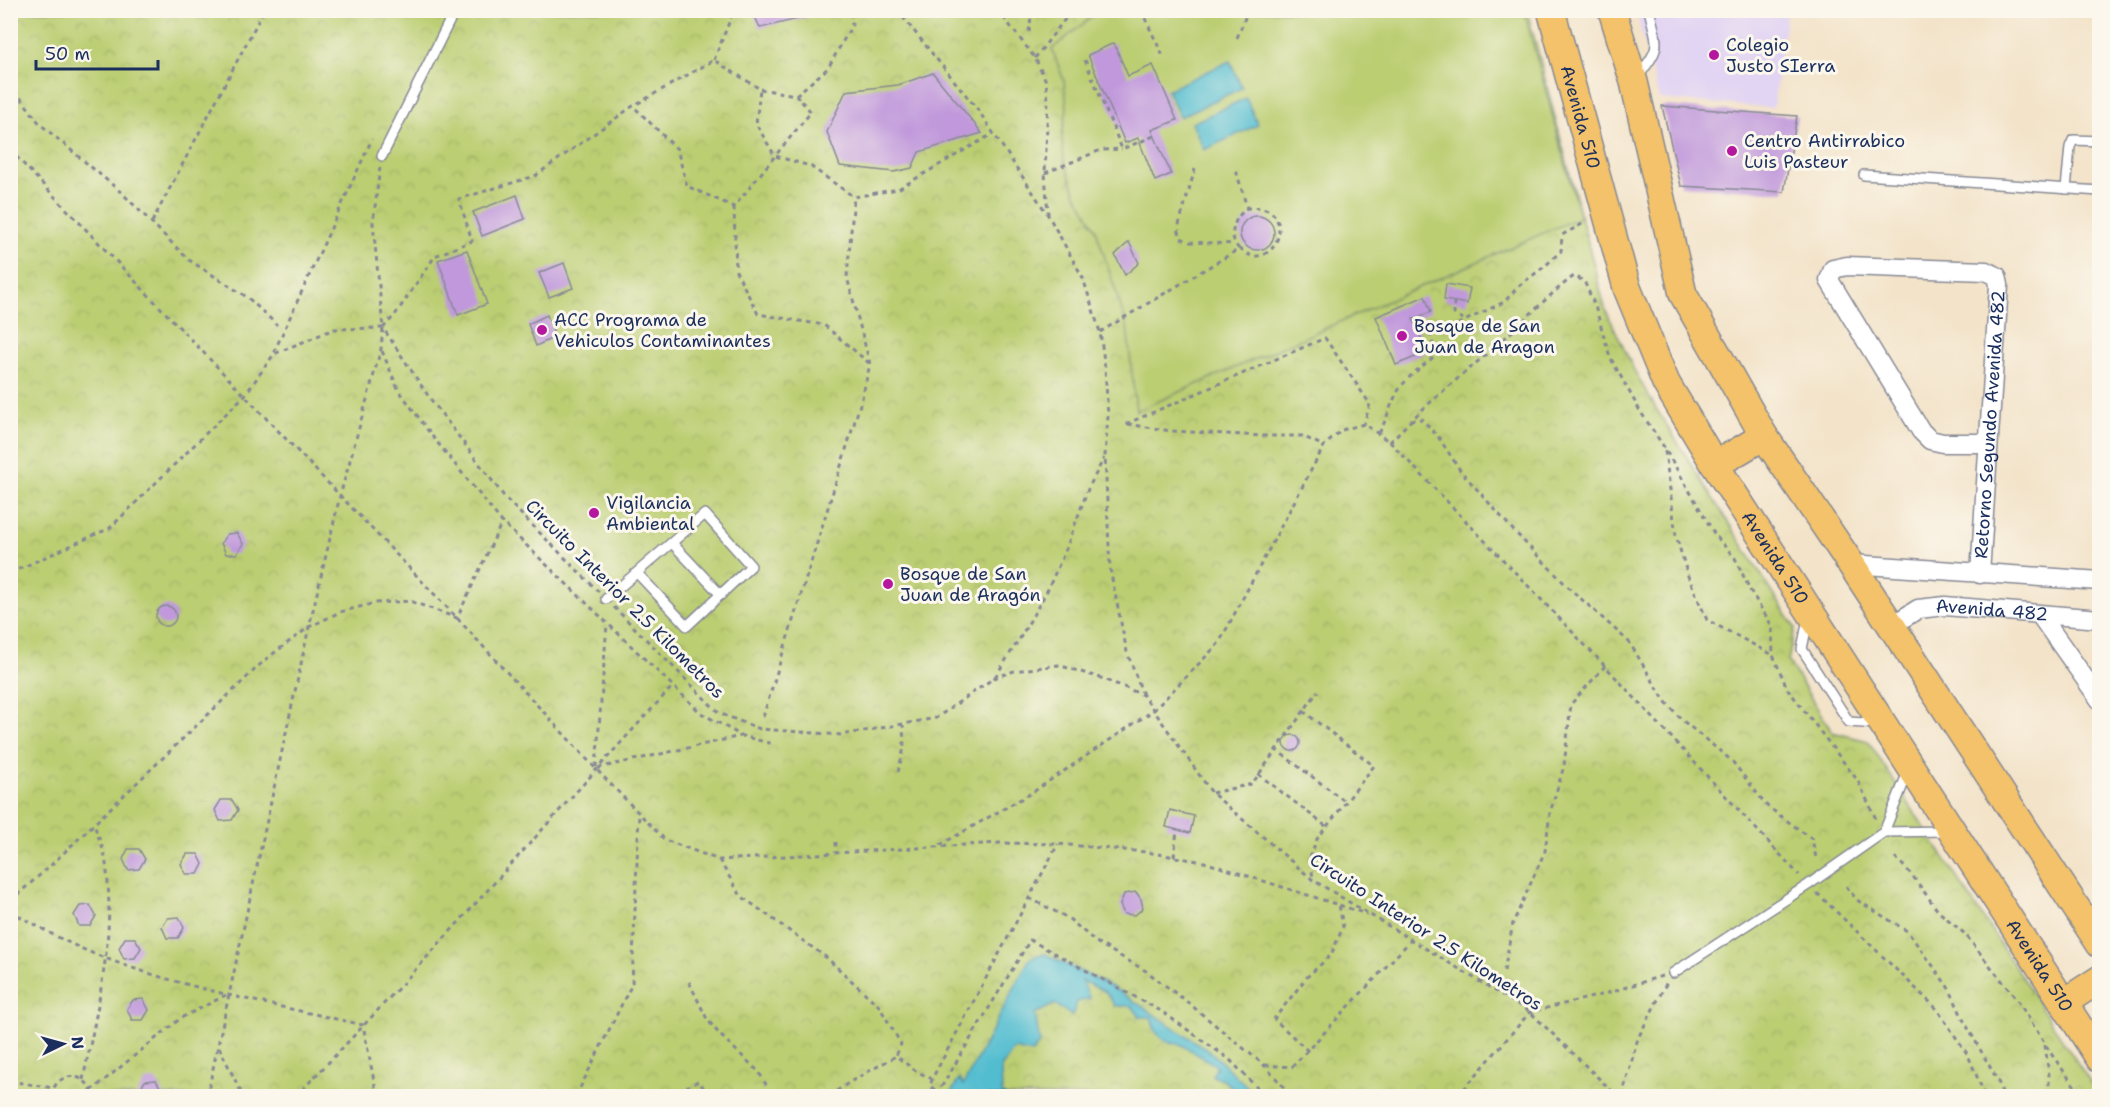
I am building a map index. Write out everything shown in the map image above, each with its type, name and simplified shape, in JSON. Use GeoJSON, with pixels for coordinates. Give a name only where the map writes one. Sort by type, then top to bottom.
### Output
{"type":"FeatureCollection","features":[{"type":"Feature","properties":{"kind":"main road","name":"Avenida 510"},"geometry":{"type":"LineString","coordinates":[[1551,10],[1627,288],[1666,383],[1715,465],[2100,1059]]}},
{"type":"Feature","properties":{"kind":"main road"},"geometry":{"type":"LineString","coordinates":[[1612,10],[1634,82],[1683,294],[1764,436],[1851,564],[2100,944]]}},
{"type":"Feature","properties":{"kind":"main road"},"geometry":{"type":"LineString","coordinates":[[1715,465],[1764,436]]}},
{"type":"Feature","properties":{"kind":"main road"},"geometry":{"type":"LineString","coordinates":[[2063,1003],[2100,979]]}},
{"type":"Feature","properties":{"kind":"street","name":"Retorno Segundo Avenida 482"},"geometry":{"type":"LineString","coordinates":[[1980,574],[1999,285],[1997,276],[1986,271],[1847,266],[1833,269],[1829,280],[1921,431],[1930,440],[1943,443],[1988,443]]}},
{"type":"Feature","properties":{"kind":"street","name":"Avenida 482"},"geometry":{"type":"LineString","coordinates":[[1851,564],[2100,581]]}},
{"type":"Feature","properties":{"kind":"street","name":"Avenida 482"},"geometry":{"type":"LineString","coordinates":[[1891,626],[1918,609],[1945,606],[2100,619]]}},
{"type":"Feature","properties":{"kind":"street"},"geometry":{"type":"LineString","coordinates":[[2040,615],[2100,700]]}},
{"type":"Feature","properties":{"kind":"lane"},"geometry":{"type":"LineString","coordinates":[[382,156],[454,10]]}},
{"type":"Feature","properties":{"kind":"lane"},"geometry":{"type":"LineString","coordinates":[[1634,82],[1655,53],[1657,46],[1649,10]]}},
{"type":"Feature","properties":{"kind":"lane"},"geometry":{"type":"LineString","coordinates":[[2066,189],[2070,147],[2073,140],[2100,141]]}},
{"type":"Feature","properties":{"kind":"lane"},"geometry":{"type":"LineString","coordinates":[[1864,175],[2100,191]]}},
{"type":"Feature","properties":{"kind":"lane"},"geometry":{"type":"LineString","coordinates":[[606,599],[705,514],[752,566],[687,626],[637,573]]}},
{"type":"Feature","properties":{"kind":"lane"},"geometry":{"type":"LineString","coordinates":[[672,543],[721,595]]}},
{"type":"Feature","properties":{"kind":"lane"},"geometry":{"type":"LineString","coordinates":[[1673,973],[1808,885],[1884,832],[1910,767]]}},
{"type":"Feature","properties":{"kind":"lane"},"geometry":{"type":"LineString","coordinates":[[1884,832],[1951,831]]}},
{"type":"Feature","properties":{"kind":"path"},"geometry":{"type":"LineString","coordinates":[[152,222],[264,10]]}},
{"type":"Feature","properties":{"kind":"path"},"geometry":{"type":"LineString","coordinates":[[274,354],[334,329],[383,328],[395,315],[435,256],[472,241],[459,199],[535,176],[633,106],[714,60],[734,10]]}},
{"type":"Feature","properties":{"kind":"path"},"geometry":{"type":"LineString","coordinates":[[796,95],[828,69],[852,25],[851,10]]}},
{"type":"Feature","properties":{"kind":"path"},"geometry":{"type":"LineString","coordinates":[[897,10],[994,133],[1048,215],[1083,278],[1100,332],[1105,368],[1108,416],[1105,456],[1110,569],[1127,652],[1143,695]]}},
{"type":"Feature","properties":{"kind":"path"},"geometry":{"type":"LineString","coordinates":[[998,10],[1035,58],[1046,81],[1048,100],[1045,172],[1048,215]]}},
{"type":"Feature","properties":{"kind":"path"},"geometry":{"type":"LineString","coordinates":[[1029,32],[1032,10]]}},
{"type":"Feature","properties":{"kind":"path"},"geometry":{"type":"LineString","coordinates":[[1035,58],[1072,10]]}},
{"type":"Feature","properties":{"kind":"path"},"geometry":{"type":"LineString","coordinates":[[1141,10],[1163,56]]}},
{"type":"Feature","properties":{"kind":"path"},"geometry":{"type":"LineString","coordinates":[[1237,38],[1248,10]]}},
{"type":"Feature","properties":{"kind":"path"},"geometry":{"type":"LineString","coordinates":[[714,60],[760,89],[796,95],[811,112],[734,207],[736,271],[758,314],[824,325],[870,364]]}},
{"type":"Feature","properties":{"kind":"path"},"geometry":{"type":"LineString","coordinates":[[1085,60],[1122,149]]}},
{"type":"Feature","properties":{"kind":"path"},"geometry":{"type":"LineString","coordinates":[[10,83],[40,124],[122,193],[189,260],[247,297],[277,325]]}},
{"type":"Feature","properties":{"kind":"path"},"geometry":{"type":"LineString","coordinates":[[760,89],[756,124],[775,156],[810,166],[854,197],[898,189],[994,133]]}},
{"type":"Feature","properties":{"kind":"path"},"geometry":{"type":"LineString","coordinates":[[633,106],[677,149],[687,186],[734,207]]}},
{"type":"Feature","properties":{"kind":"path"},"geometry":{"type":"LineString","coordinates":[[1045,172],[1101,150],[1122,149],[1155,136]]}},
{"type":"Feature","properties":{"kind":"path"},"geometry":{"type":"LineString","coordinates":[[10,573],[110,528],[245,395],[274,354],[372,139]]}},
{"type":"Feature","properties":{"kind":"path"},"geometry":{"type":"LineString","coordinates":[[10,150],[458,618],[596,769],[665,840],[719,860],[999,843],[1058,844],[1146,852],[1204,862],[1374,916]]}},
{"type":"Feature","properties":{"kind":"path"},"geometry":{"type":"LineString","coordinates":[[207,1096],[309,627],[340,496],[381,349],[383,328],[373,223],[382,156]]}},
{"type":"Feature","properties":{"kind":"path"},"geometry":{"type":"LineString","coordinates":[[1195,169],[1178,228],[1181,238],[1190,242],[1234,244]]}},
{"type":"Feature","properties":{"kind":"path"},"geometry":{"type":"LineString","coordinates":[[1236,170],[1247,208]]}},
{"type":"Feature","properties":{"kind":"path"},"geometry":{"type":"LineString","coordinates":[[763,717],[859,410],[870,364],[847,277],[854,197]]}},
{"type":"Feature","properties":{"kind":"path"},"geometry":{"type":"LineString","coordinates":[[1247,208],[1263,208],[1275,216],[1280,229],[1277,244],[1266,254],[1252,256],[1234,244],[1233,229],[1238,215],[1247,208]]}},
{"type":"Feature","properties":{"kind":"path"},"geometry":{"type":"LineString","coordinates":[[1428,328],[1450,328],[1503,302],[1561,251],[1562,235],[1584,224]]}},
{"type":"Feature","properties":{"kind":"path"},"geometry":{"type":"LineString","coordinates":[[1100,332],[1239,249]]}},
{"type":"Feature","properties":{"kind":"path"},"geometry":{"type":"LineString","coordinates":[[1390,442],[1410,420],[1497,345],[1553,292],[1574,276],[1584,281],[1595,306],[1610,357],[1715,535],[1735,558],[1750,590],[1772,626],[1773,655],[1787,688],[1858,781],[1876,819]]}},
{"type":"Feature","properties":{"kind":"path"},"geometry":{"type":"LineString","coordinates":[[1454,302],[1454,314],[1465,320]]}},
{"type":"Feature","properties":{"kind":"path"},"geometry":{"type":"LineString","coordinates":[[1379,433],[1388,417],[1395,395],[1436,355],[1428,328],[1421,316]]}},
{"type":"Feature","properties":{"kind":"path","name":"Circuito Interior 2.5 Kilometros"},"geometry":{"type":"LineString","coordinates":[[383,328],[429,397],[506,499],[719,713],[760,729],[842,735],[936,718],[994,678],[1014,671],[1058,665],[1104,679],[1143,695],[1212,793],[1313,880],[1530,1012],[1617,1096]]}},
{"type":"Feature","properties":{"kind":"path"},"geometry":{"type":"LineString","coordinates":[[1324,446],[1302,436],[1171,431],[1126,424],[1325,338],[1370,404],[1364,424]]}},
{"type":"Feature","properties":{"kind":"path"},"geometry":{"type":"LineString","coordinates":[[381,349],[399,389],[432,436],[502,522],[700,713],[742,736],[774,744]]}},
{"type":"Feature","properties":{"kind":"path"},"geometry":{"type":"LineString","coordinates":[[1410,420],[1422,419],[1439,438],[1460,470],[1513,530],[1568,586],[1629,642],[1665,701],[1682,720],[1732,761],[1767,806],[1812,839],[1816,858]]}},
{"type":"Feature","properties":{"kind":"path"},"geometry":{"type":"LineString","coordinates":[[939,846],[1033,792],[1154,710],[1219,643],[1324,446],[1342,430],[1364,424],[1390,442],[1605,666],[1808,885],[1936,1008],[1968,1055],[1985,1096]]}},
{"type":"Feature","properties":{"kind":"path"},"geometry":{"type":"LineString","coordinates":[[1664,447],[1676,536],[1707,620],[1773,655]]}},
{"type":"Feature","properties":{"kind":"path"},"geometry":{"type":"LineString","coordinates":[[994,678],[1047,591],[1066,549],[1088,489],[1105,456]]}},
{"type":"Feature","properties":{"kind":"path"},"geometry":{"type":"LineString","coordinates":[[458,618],[502,522]]}},
{"type":"Feature","properties":{"kind":"path"},"geometry":{"type":"LineString","coordinates":[[10,901],[266,659],[309,627],[340,612],[375,603],[410,601],[458,618]]}},
{"type":"Feature","properties":{"kind":"path"},"geometry":{"type":"LineString","coordinates":[[596,769],[607,624]]}},
{"type":"Feature","properties":{"kind":"path"},"geometry":{"type":"LineString","coordinates":[[1504,971],[1513,923],[1545,851],[1550,813],[1564,765],[1571,704],[1605,666]]}},
{"type":"Feature","properties":{"kind":"path"},"geometry":{"type":"LineString","coordinates":[[296,1096],[672,687]]}},
{"type":"Feature","properties":{"kind":"path"},"geometry":{"type":"LineString","coordinates":[[1212,793],[1252,784],[1318,691]]}},
{"type":"Feature","properties":{"kind":"path"},"geometry":{"type":"LineString","coordinates":[[1303,711],[1374,766],[1317,839],[1310,858],[1313,880]]}},
{"type":"Feature","properties":{"kind":"path"},"geometry":{"type":"LineString","coordinates":[[898,772],[904,748],[903,725]]}},
{"type":"Feature","properties":{"kind":"path"},"geometry":{"type":"LineString","coordinates":[[596,769],[742,736]]}},
{"type":"Feature","properties":{"kind":"path"},"geometry":{"type":"LineString","coordinates":[[1275,749],[1346,802]]}},
{"type":"Feature","properties":{"kind":"path"},"geometry":{"type":"LineString","coordinates":[[1258,774],[1326,827]]}},
{"type":"Feature","properties":{"kind":"path"},"geometry":{"type":"LineString","coordinates":[[576,1096],[632,984],[639,813]]}},
{"type":"Feature","properties":{"kind":"path"},"geometry":{"type":"LineString","coordinates":[[83,1080],[102,979],[109,912],[106,862],[94,824]]}},
{"type":"Feature","properties":{"kind":"path"},"geometry":{"type":"LineString","coordinates":[[1174,857],[1177,830]]}},
{"type":"Feature","properties":{"kind":"path"},"geometry":{"type":"LineString","coordinates":[[836,842],[836,853]]}},
{"type":"Feature","properties":{"kind":"path"},"geometry":{"type":"LineString","coordinates":[[943,1096],[930,1086],[932,1080],[1058,844]]}},
{"type":"Feature","properties":{"kind":"path"},"geometry":{"type":"LineString","coordinates":[[1895,857],[1912,875],[1938,911],[1965,934],[2018,1001],[2044,1043],[2082,1096]]}},
{"type":"Feature","properties":{"kind":"path"},"geometry":{"type":"LineString","coordinates":[[719,860],[741,896],[826,958],[879,1006],[901,1044],[896,1056],[829,1096]]}},
{"type":"Feature","properties":{"kind":"path"},"geometry":{"type":"LineString","coordinates":[[1846,886],[1857,900],[1907,931],[1931,963],[1950,990],[2003,1096]]}},
{"type":"Feature","properties":{"kind":"path"},"geometry":{"type":"LineString","coordinates":[[1029,898],[1068,918],[1096,942],[1146,971],[1264,1065],[1292,1096]]}},
{"type":"Feature","properties":{"kind":"path"},"geometry":{"type":"LineString","coordinates":[[1308,1051],[1274,1019],[1307,977],[1331,955],[1343,927],[1339,904]]}},
{"type":"Feature","properties":{"kind":"path"},"geometry":{"type":"LineString","coordinates":[[10,910],[63,940],[104,958],[186,985],[363,1025]]}},
{"type":"Feature","properties":{"kind":"path"},"geometry":{"type":"LineString","coordinates":[[1264,1065],[1292,1067],[1412,939]]}},
{"type":"Feature","properties":{"kind":"path"},"geometry":{"type":"LineString","coordinates":[[943,1096],[942,1086],[1030,940],[1161,1011],[1229,1059],[1265,1096]]}},
{"type":"Feature","properties":{"kind":"path"},"geometry":{"type":"LineString","coordinates":[[1458,1096],[1530,1012],[1601,995],[1673,973]]}},
{"type":"Feature","properties":{"kind":"path"},"geometry":{"type":"LineString","coordinates":[[1622,1096],[1638,1038],[1673,973]]}},
{"type":"Feature","properties":{"kind":"path"},"geometry":{"type":"LineString","coordinates":[[689,982],[707,1019],[720,1035],[758,1071],[773,1096]]}},
{"type":"Feature","properties":{"kind":"path"},"geometry":{"type":"LineString","coordinates":[[91,1091],[181,1018],[230,994]]}},
{"type":"Feature","properties":{"kind":"path"},"geometry":{"type":"LineString","coordinates":[[363,1025],[377,1096]]}},
{"type":"Feature","properties":{"kind":"path"},"geometry":{"type":"LineString","coordinates":[[2044,1043],[2049,1076],[2049,1096]]}},
{"type":"Feature","properties":{"kind":"path"},"geometry":{"type":"LineString","coordinates":[[218,1046],[243,1096]]}},
{"type":"Feature","properties":{"kind":"path"},"geometry":{"type":"LineString","coordinates":[[896,1056],[932,1080]]}},
{"type":"Feature","properties":{"kind":"path"},"geometry":{"type":"LineString","coordinates":[[51,1096],[53,1088],[63,1078],[70,1077],[83,1080],[93,1096]]}},
{"type":"Feature","properties":{"kind":"path"},"geometry":{"type":"LineString","coordinates":[[10,1081],[53,1088]]}},
{"type":"Feature","properties":{"kind":"path"},"geometry":{"type":"LineString","coordinates":[[670,1096],[698,1081],[711,1096]]}},
{"type":"Feature","properties":{"kind":"path"},"geometry":{"type":"LineString","coordinates":[[371,1096],[376,1090]]}},
{"type":"Feature","properties":{"kind":"shaded area","name":"Colegio Justo SIerra"},"geometry":{"type":"Polygon","coordinates":[[[1636,11],[1787,11],[1773,108],[1659,99],[1636,11]]]}},
{"type":"Feature","properties":{"kind":"green space","name":"Bosque de San Juan de Aragón"},"geometry":{"type":"Polygon","coordinates":[[[1527,10],[1605,308],[1634,370],[1795,628],[1788,661],[1832,732],[1868,741],[2099,1096],[11,1096],[11,11],[1527,10]]]}},
{"type":"Feature","properties":{"kind":"green space"},"geometry":{"type":"Polygon","coordinates":[[[1099,11],[1524,11],[1580,217],[1136,411],[1127,326],[1095,227],[1075,192],[1064,160],[1062,136],[1067,108],[1064,81],[1052,49],[1099,11]]]}},
{"type":"Feature","properties":{"kind":"water"},"geometry":{"type":"Polygon","coordinates":[[[1230,61],[1242,88],[1180,117],[1167,90],[1230,61]]]}},
{"type":"Feature","properties":{"kind":"water"},"geometry":{"type":"Polygon","coordinates":[[[1246,98],[1258,125],[1204,150],[1192,123],[1246,98]]]}},
{"type":"Feature","properties":{"kind":"water"},"geometry":{"type":"Polygon","coordinates":[[[1045,954],[1114,988],[1211,1052],[1257,1096],[1242,1096],[1222,1079],[1212,1076],[1217,1066],[1180,1044],[1170,1043],[1163,1039],[1155,1031],[1151,1017],[1140,1017],[1132,1006],[1115,1006],[1106,992],[1082,981],[1090,999],[1077,1002],[1072,1016],[1055,1004],[1035,1014],[1040,1042],[1032,1053],[1014,1049],[1001,1068],[1002,1093],[1006,1096],[949,1096],[959,1079],[963,1085],[1029,960],[1034,956],[1045,954]]]}},
{"type":"Feature","properties":{"kind":"building"},"geometry":{"type":"Polygon","coordinates":[[[752,10],[811,10],[811,16],[760,28],[752,10]]]}},
{"type":"Feature","properties":{"kind":"building"},"geometry":{"type":"Polygon","coordinates":[[[1114,43],[1128,76],[1153,65],[1177,120],[1152,130],[1171,174],[1155,181],[1138,138],[1125,143],[1088,55],[1114,43]]]}},
{"type":"Feature","properties":{"kind":"building"},"geometry":{"type":"Polygon","coordinates":[[[933,73],[982,133],[919,152],[912,168],[894,172],[840,166],[827,132],[846,91],[898,85],[933,73]]]}},
{"type":"Feature","properties":{"kind":"building","name":"Centro Antirrabico Luis Pasteur"},"geometry":{"type":"Polygon","coordinates":[[[1662,106],[1797,116],[1784,192],[1681,186],[1662,106]]]}},
{"type":"Feature","properties":{"kind":"building"},"geometry":{"type":"Polygon","coordinates":[[[517,195],[525,219],[482,236],[473,212],[517,195]]]}},
{"type":"Feature","properties":{"kind":"building"},"geometry":{"type":"Polygon","coordinates":[[[1257,216],[1269,221],[1274,233],[1269,245],[1257,250],[1245,245],[1240,233],[1245,221],[1257,216]]]}},
{"type":"Feature","properties":{"kind":"building"},"geometry":{"type":"Polygon","coordinates":[[[1129,242],[1139,263],[1125,275],[1115,255],[1129,242]]]}},
{"type":"Feature","properties":{"kind":"building"},"geometry":{"type":"Polygon","coordinates":[[[467,250],[487,304],[458,315],[438,260],[467,250]]]}},
{"type":"Feature","properties":{"kind":"building"},"geometry":{"type":"Polygon","coordinates":[[[564,263],[573,288],[549,297],[539,273],[564,263]]]}},
{"type":"Feature","properties":{"kind":"building"},"geometry":{"type":"Polygon","coordinates":[[[1446,284],[1470,288],[1467,304],[1444,300],[1446,284]]]}},
{"type":"Feature","properties":{"kind":"building","name":"Bosque de San Juan de Aragon"},"geometry":{"type":"Polygon","coordinates":[[[1425,296],[1431,312],[1413,319],[1427,352],[1396,365],[1376,317],[1425,296]]]}},
{"type":"Feature","properties":{"kind":"building","name":"ACC Programa de Vehiculos Contaminantes"},"geometry":{"type":"Polygon","coordinates":[[[547,315],[555,337],[536,346],[528,324],[547,315]]]}},
{"type":"Feature","properties":{"kind":"building"},"geometry":{"type":"Polygon","coordinates":[[[237,533],[243,544],[237,554],[226,554],[221,543],[227,534],[237,533]]]}},
{"type":"Feature","properties":{"kind":"building"},"geometry":{"type":"Polygon","coordinates":[[[166,606],[173,609],[176,616],[173,623],[166,626],[159,623],[156,616],[159,609],[166,606]]]}},
{"type":"Feature","properties":{"kind":"building"},"geometry":{"type":"Polygon","coordinates":[[[1289,735],[1295,735],[1300,743],[1298,749],[1289,751],[1284,746],[1284,740],[1289,735]]]}},
{"type":"Feature","properties":{"kind":"building"},"geometry":{"type":"Polygon","coordinates":[[[221,800],[232,800],[238,810],[232,820],[220,821],[215,810],[221,800]]]}},
{"type":"Feature","properties":{"kind":"building"},"geometry":{"type":"Polygon","coordinates":[[[1170,810],[1194,816],[1190,833],[1166,827],[1170,810]]]}},
{"type":"Feature","properties":{"kind":"building"},"geometry":{"type":"Polygon","coordinates":[[[128,849],[139,849],[145,859],[139,869],[128,870],[123,859],[128,849]]]}},
{"type":"Feature","properties":{"kind":"building"},"geometry":{"type":"Polygon","coordinates":[[[187,854],[198,854],[203,864],[198,874],[186,874],[181,864],[187,854]]]}},
{"type":"Feature","properties":{"kind":"building"},"geometry":{"type":"Polygon","coordinates":[[[1136,892],[1143,908],[1135,915],[1124,914],[1120,905],[1124,894],[1136,892]]]}},
{"type":"Feature","properties":{"kind":"building"},"geometry":{"type":"Polygon","coordinates":[[[90,905],[96,916],[90,926],[79,926],[74,915],[80,906],[90,905]]]}},
{"type":"Feature","properties":{"kind":"building"},"geometry":{"type":"Polygon","coordinates":[[[179,917],[184,928],[178,938],[167,938],[162,927],[168,918],[179,917]]]}},
{"type":"Feature","properties":{"kind":"building"},"geometry":{"type":"Polygon","coordinates":[[[125,938],[135,938],[141,948],[135,958],[124,959],[119,948],[125,938]]]}},
{"type":"Feature","properties":{"kind":"building"},"geometry":{"type":"Polygon","coordinates":[[[143,999],[149,1010],[143,1020],[132,1020],[127,1009],[133,1000],[143,999]]]}},
{"type":"Feature","properties":{"kind":"building"},"geometry":{"type":"Polygon","coordinates":[[[156,1080],[165,1096],[136,1096],[145,1081],[156,1080]]]}},
{"type":"Feature","properties":{"kind":"place","name":"Colegio Justo SIerra"},"geometry":{"type":"Point","coordinates":[1714,55]}},
{"type":"Feature","properties":{"kind":"place","name":"Centro Antirrabico Luis Pasteur"},"geometry":{"type":"Point","coordinates":[1732,151]}},
{"type":"Feature","properties":{"kind":"place","name":"ACC Programa de Vehiculos Contaminantes"},"geometry":{"type":"Point","coordinates":[542,330]}},
{"type":"Feature","properties":{"kind":"place","name":"Bosque de San Juan de Aragon"},"geometry":{"type":"Point","coordinates":[1402,336]}},
{"type":"Feature","properties":{"kind":"place","name":"Vigilancia Ambiental"},"geometry":{"type":"Point","coordinates":[594,513]}},
{"type":"Feature","properties":{"kind":"place","name":"Bosque de San Juan de Aragón"},"geometry":{"type":"Point","coordinates":[888,584]}}]}
